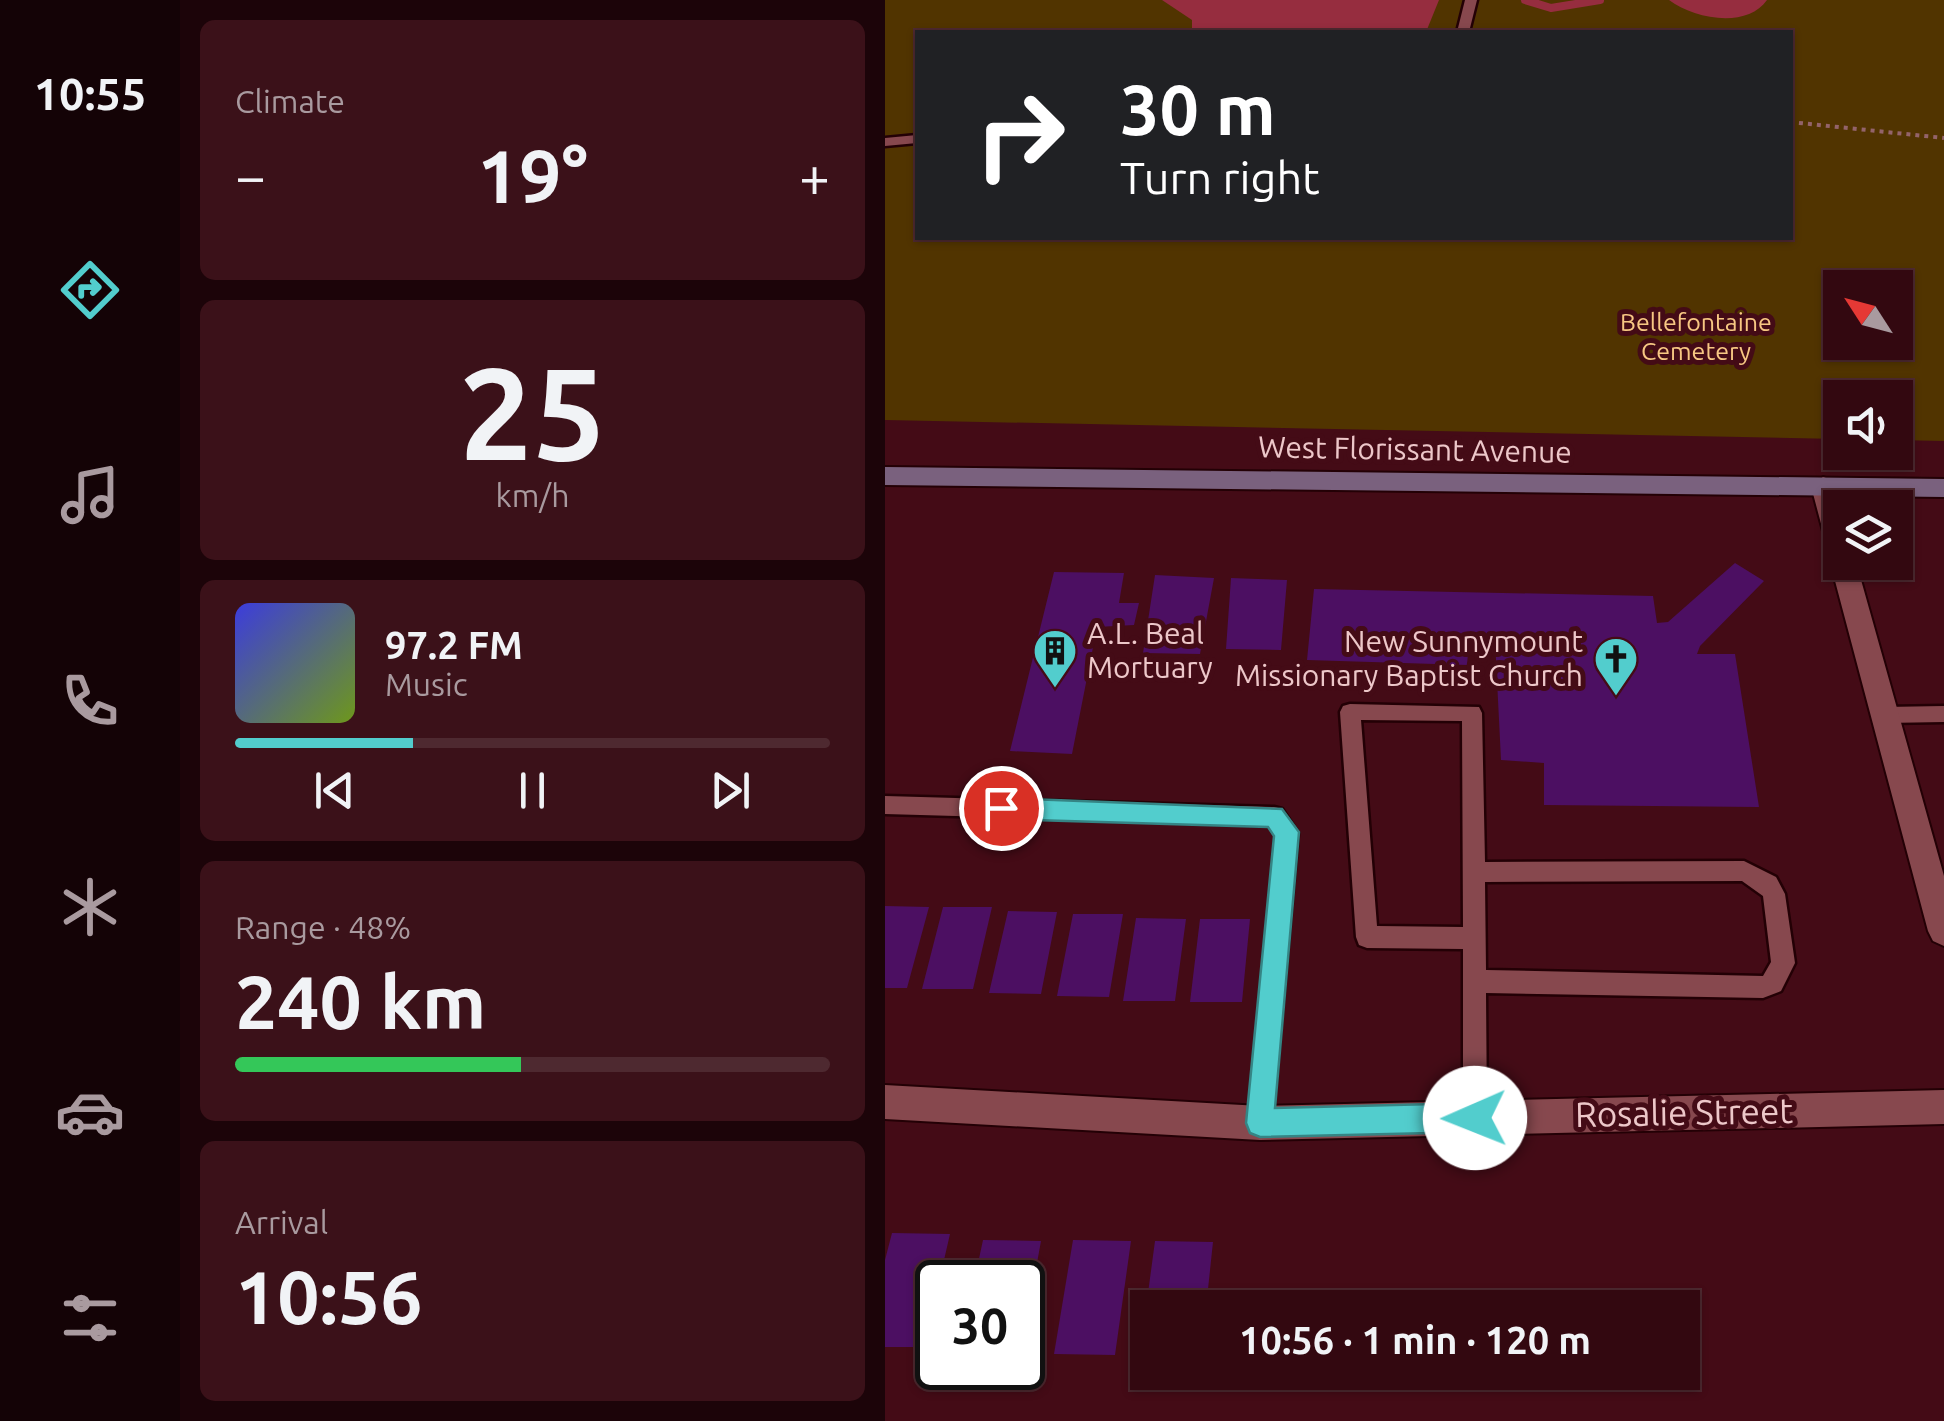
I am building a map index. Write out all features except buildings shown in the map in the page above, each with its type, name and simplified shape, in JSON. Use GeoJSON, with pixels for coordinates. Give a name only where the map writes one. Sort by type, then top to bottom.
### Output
{"type":"FeatureCollection","features":[{"type":"Feature","properties":{"kind":"main road","name":"West Florissant Avenue"},"geometry":{"type":"LineString","coordinates":[[885,476],[1944,488]]}},
{"type":"Feature","properties":{"kind":"street"},"geometry":{"type":"LineString","coordinates":[[1823,486],[1824,490]]}},
{"type":"Feature","properties":{"kind":"street"},"geometry":{"type":"LineString","coordinates":[[1848,580],[1944,930]]}},
{"type":"Feature","properties":{"kind":"street","name":"Rosalie Street"},"geometry":{"type":"LineString","coordinates":[[885,1102],[1260,1123],[1944,1107]]}},
{"type":"Feature","properties":{"kind":"lane"},"geometry":{"type":"LineString","coordinates":[[1464,30],[1471,0]]}},
{"type":"Feature","properties":{"kind":"lane"},"geometry":{"type":"LineString","coordinates":[[885,142],[915,138]]}},
{"type":"Feature","properties":{"kind":"lane"},"geometry":{"type":"LineString","coordinates":[[1475,938],[1367,937],[1350,712],[1471,713],[1475,938],[1475,1118]]}},
{"type":"Feature","properties":{"kind":"lane"},"geometry":{"type":"LineString","coordinates":[[1885,715],[1944,714]]}},
{"type":"Feature","properties":{"kind":"lane"},"geometry":{"type":"LineString","coordinates":[[885,805],[1274,816],[1287,832],[1260,1123]]}},
{"type":"Feature","properties":{"kind":"lane"},"geometry":{"type":"LineString","coordinates":[[1474,872],[1744,871],[1768,884],[1773,894],[1783,963],[1773,983],[1763,987],[1475,982]]}},
{"type":"Feature","properties":{"kind":"path"},"geometry":{"type":"LineString","coordinates":[[1793,122],[1944,138]]}},
{"type":"Feature","properties":{"kind":"green space","name":"Bellefontaine Cemetery"},"geometry":{"type":"Polygon","coordinates":[[[885,0],[1944,0],[1944,441],[1913,440],[1913,380],[1823,380],[1823,439],[885,420],[885,0]]]}},
{"type":"Feature","properties":{"kind":"shaded area"},"geometry":{"type":"Polygon","coordinates":[[[1162,0],[1439,0],[1427,30],[1192,30],[1192,20],[1162,0]]]}},
{"type":"Feature","properties":{"kind":"shaded area"},"geometry":{"type":"Polygon","coordinates":[[[1669,0],[1767,0],[1747,15],[1720,18],[1692,12],[1669,0]]]}},
{"type":"Feature","properties":{"kind":"waterway"},"geometry":{"type":"LineString","coordinates":[[1525,0],[1551,8],[1600,0]]}},
{"type":"Feature","properties":{"kind":"place","name":"A.L. Beal Mortuary"},"geometry":{"type":"Point","coordinates":[1055,689]}},
{"type":"Feature","properties":{"kind":"place","name":"New Sunnymount Missionary Baptist Church"},"geometry":{"type":"Point","coordinates":[1616,697]}},
{"type":"Feature","properties":{"kind":"route"},"geometry":{"type":"LineString","coordinates":[[1001,808],[1274,816],[1287,832],[1260,1123],[1475,1118]]}}]}
